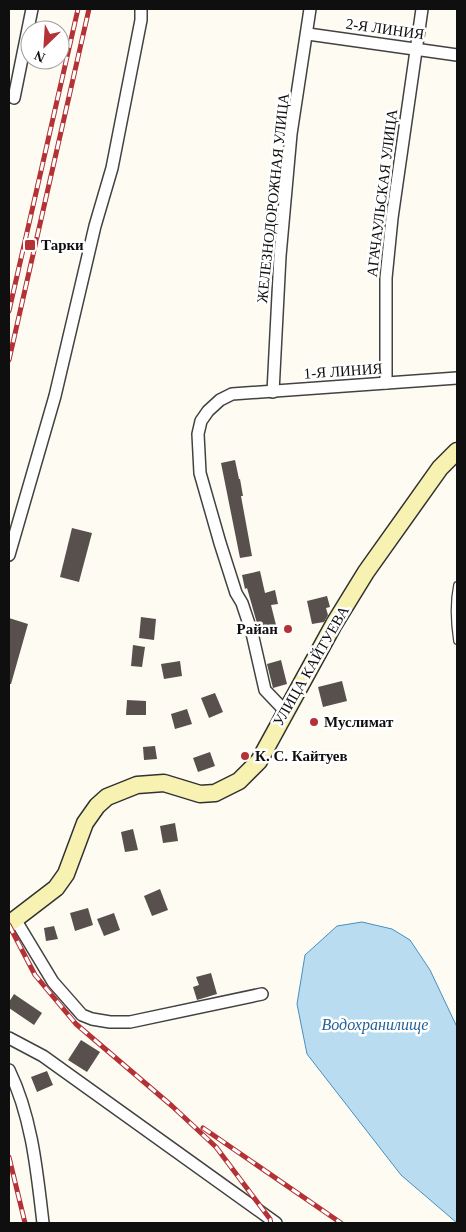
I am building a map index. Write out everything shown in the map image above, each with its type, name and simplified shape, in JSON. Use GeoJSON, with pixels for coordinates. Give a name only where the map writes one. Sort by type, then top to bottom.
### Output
{"type":"FeatureCollection","features":[{"type":"Feature","properties":{"kind":"main road","name":"УЛИЦА КАЙТУЕВА"},"geometry":{"type":"LineString","coordinates":[[12,921],[56,888],[66,874],[85,823],[97,806],[107,797],[137,786],[164,783],[194,793],[215,793],[239,781],[258,761],[334,624],[366,572],[440,468],[457,451]]}},
{"type":"Feature","properties":{"kind":"street"},"geometry":{"type":"LineString","coordinates":[[14,98],[32,9]]}},
{"type":"Feature","properties":{"kind":"street"},"geometry":{"type":"LineString","coordinates":[[9,555],[55,396],[95,226],[112,168],[141,20],[141,9]]}},
{"type":"Feature","properties":{"kind":"street","name":"ЖЕЛЕЗНОДОРОЖНАЯ УЛИЦА"},"geometry":{"type":"LineString","coordinates":[[273,392],[280,256],[290,144],[308,34],[310,9]]}},
{"type":"Feature","properties":{"kind":"street","name":"АГАЧАУЛЬСКАЯ УЛИЦА"},"geometry":{"type":"LineString","coordinates":[[386,383],[386,278],[392,218],[422,9]]}},
{"type":"Feature","properties":{"kind":"street","name":"2-Я ЛИНИЯ"},"geometry":{"type":"LineString","coordinates":[[308,34],[457,55]]}},
{"type":"Feature","properties":{"kind":"street","name":"1-Я ЛИНИЯ"},"geometry":{"type":"LineString","coordinates":[[285,711],[265,690],[252,633],[220,544],[200,473],[198,434],[202,421],[208,411],[220,400],[232,394],[457,378]]}},
{"type":"Feature","properties":{"kind":"street"},"geometry":{"type":"LineString","coordinates":[[12,921],[53,982],[82,1015],[92,1019],[110,1022],[130,1022],[262,994]]}},
{"type":"Feature","properties":{"kind":"street"},"geometry":{"type":"LineString","coordinates":[[9,1038],[43,1056],[276,1223]]}},
{"type":"Feature","properties":{"kind":"street"},"geometry":{"type":"LineString","coordinates":[[9,1070],[18,1088],[28,1122],[43,1223]]}},
{"type":"Feature","properties":{"kind":"lane"},"geometry":{"type":"LineString","coordinates":[[457,585],[454,601],[454,622],[457,641]]}},
{"type":"Feature","properties":{"kind":"water","name":"Водохранилище"},"geometry":{"type":"Polygon","coordinates":[[[362,922],[392,929],[410,940],[430,970],[457,1027],[457,1223],[401,1175],[307,1054],[297,1004],[305,955],[337,926],[362,922]]]}},
{"type":"Feature","properties":{"kind":"building"},"geometry":{"type":"Polygon","coordinates":[[[235,460],[240,479],[243,496],[241,496],[252,556],[240,558],[221,463],[235,460]]]}},
{"type":"Feature","properties":{"kind":"building"},"geometry":{"type":"Polygon","coordinates":[[[72,528],[92,533],[79,582],[60,577],[72,528]]]}},
{"type":"Feature","properties":{"kind":"building"},"geometry":{"type":"Polygon","coordinates":[[[260,571],[265,593],[275,590],[278,604],[271,605],[277,629],[260,634],[242,575],[260,571]]]}},
{"type":"Feature","properties":{"kind":"building"},"geometry":{"type":"Polygon","coordinates":[[[327,596],[330,607],[326,608],[328,615],[324,622],[312,624],[307,601],[327,596]]]}},
{"type":"Feature","properties":{"kind":"building"},"geometry":{"type":"Polygon","coordinates":[[[141,617],[156,619],[154,640],[139,638],[141,617]]]}},
{"type":"Feature","properties":{"kind":"building"},"geometry":{"type":"Polygon","coordinates":[[[9,618],[28,624],[11,684],[9,684],[9,618]]]}},
{"type":"Feature","properties":{"kind":"building"},"geometry":{"type":"Polygon","coordinates":[[[133,645],[145,647],[142,667],[131,666],[133,645]]]}},
{"type":"Feature","properties":{"kind":"building"},"geometry":{"type":"Polygon","coordinates":[[[281,660],[287,684],[273,688],[267,664],[281,660]]]}},
{"type":"Feature","properties":{"kind":"building"},"geometry":{"type":"Polygon","coordinates":[[[180,661],[182,676],[164,679],[161,664],[180,661]]]}},
{"type":"Feature","properties":{"kind":"building"},"geometry":{"type":"Polygon","coordinates":[[[342,681],[347,701],[323,707],[318,687],[342,681]]]}},
{"type":"Feature","properties":{"kind":"building"},"geometry":{"type":"Polygon","coordinates":[[[215,693],[223,712],[209,718],[201,698],[215,693]]]}},
{"type":"Feature","properties":{"kind":"building"},"geometry":{"type":"Polygon","coordinates":[[[127,700],[146,701],[146,715],[126,715],[127,700]]]}},
{"type":"Feature","properties":{"kind":"building"},"geometry":{"type":"Polygon","coordinates":[[[187,709],[192,724],[175,729],[171,714],[187,709]]]}},
{"type":"Feature","properties":{"kind":"building"},"geometry":{"type":"Polygon","coordinates":[[[155,746],[157,759],[144,760],[143,747],[155,746]]]}},
{"type":"Feature","properties":{"kind":"building"},"geometry":{"type":"Polygon","coordinates":[[[210,752],[215,766],[198,772],[193,758],[210,752]]]}},
{"type":"Feature","properties":{"kind":"building"},"geometry":{"type":"Polygon","coordinates":[[[175,823],[178,841],[163,843],[160,826],[175,823]]]}},
{"type":"Feature","properties":{"kind":"building"},"geometry":{"type":"Polygon","coordinates":[[[133,829],[138,850],[125,852],[121,832],[133,829]]]}},
{"type":"Feature","properties":{"kind":"building"},"geometry":{"type":"Polygon","coordinates":[[[160,889],[168,910],[152,916],[144,896],[160,889]]]}},
{"type":"Feature","properties":{"kind":"building"},"geometry":{"type":"Polygon","coordinates":[[[88,908],[93,925],[75,931],[70,913],[88,908]]]}},
{"type":"Feature","properties":{"kind":"building"},"geometry":{"type":"Polygon","coordinates":[[[114,913],[120,930],[104,936],[97,919],[114,913]]]}},
{"type":"Feature","properties":{"kind":"building"},"geometry":{"type":"Polygon","coordinates":[[[54,926],[58,939],[46,941],[44,928],[54,926]]]}},
{"type":"Feature","properties":{"kind":"building"},"geometry":{"type":"Polygon","coordinates":[[[211,973],[217,994],[197,1000],[193,987],[199,985],[196,977],[211,973]]]}},
{"type":"Feature","properties":{"kind":"building"},"geometry":{"type":"Polygon","coordinates":[[[14,994],[42,1013],[34,1025],[9,1008],[9,1002],[14,994]]]}},
{"type":"Feature","properties":{"kind":"building"},"geometry":{"type":"Polygon","coordinates":[[[81,1040],[100,1052],[87,1072],[68,1060],[81,1040]]]}},
{"type":"Feature","properties":{"kind":"building"},"geometry":{"type":"Polygon","coordinates":[[[47,1071],[53,1085],[37,1092],[31,1077],[47,1071]]]}},
{"type":"Feature","properties":{"kind":"railway"},"geometry":{"type":"LineString","coordinates":[[9,311],[78,9]]}},
{"type":"Feature","properties":{"kind":"railway"},"geometry":{"type":"LineString","coordinates":[[9,360],[89,9]]}},
{"type":"Feature","properties":{"kind":"railway"},"geometry":{"type":"LineString","coordinates":[[9,925],[35,975],[76,1024],[172,1106],[216,1147],[270,1219],[271,1223]]}},
{"type":"Feature","properties":{"kind":"railway"},"geometry":{"type":"LineString","coordinates":[[203,1128],[341,1223]]}},
{"type":"Feature","properties":{"kind":"railway"},"geometry":{"type":"LineString","coordinates":[[9,1157],[25,1223]]}},
{"type":"Feature","properties":{"kind":"place","name":"Тарки"},"geometry":{"type":"Point","coordinates":[30,245]}},
{"type":"Feature","properties":{"kind":"place","name":"Райан"},"geometry":{"type":"Point","coordinates":[288,629]}},
{"type":"Feature","properties":{"kind":"place","name":"Муслимат"},"geometry":{"type":"Point","coordinates":[314,722]}},
{"type":"Feature","properties":{"kind":"place","name":"К. С. Кайтуев"},"geometry":{"type":"Point","coordinates":[245,756]}}]}
